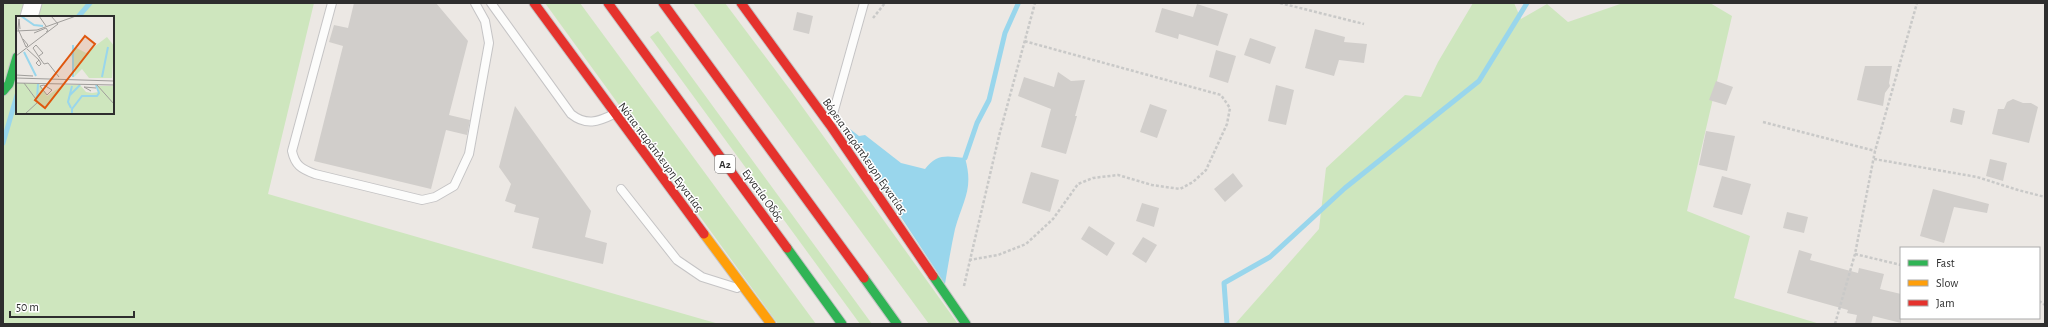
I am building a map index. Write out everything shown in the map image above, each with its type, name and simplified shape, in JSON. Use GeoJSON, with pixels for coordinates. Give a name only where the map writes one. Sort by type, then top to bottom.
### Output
{"type":"FeatureCollection","features":[{"type":"Feature","properties":{"kind":"main road","name":"Νότια παράπλευρη Εγνατίας"},"geometry":{"type":"LineString","coordinates":[[534,3],[614,114],[771,324]]}},
{"type":"Feature","properties":{"kind":"main road","name":"Εγνατία Οδός"},"geometry":{"type":"LineString","coordinates":[[608,3],[842,324]]}},
{"type":"Feature","properties":{"kind":"main road"},"geometry":{"type":"LineString","coordinates":[[663,3],[897,324]]}},
{"type":"Feature","properties":{"kind":"main road","name":"Βόρεια παράπλευρη Εγνατίας"},"geometry":{"type":"LineString","coordinates":[[741,3],[830,125],[966,324]]}},
{"type":"Feature","properties":{"kind":"main road"},"geometry":{"type":"LineString","coordinates":[[3,91],[9,84],[16,60]]}},
{"type":"Feature","properties":{"kind":"street"},"geometry":{"type":"LineString","coordinates":[[29,16],[33,3]]}},
{"type":"Feature","properties":{"kind":"lane"},"geometry":{"type":"LineString","coordinates":[[332,3],[292,150],[294,161],[304,170],[315,174],[422,200],[435,197],[454,186],[469,154],[489,43],[485,21],[475,3]]}},
{"type":"Feature","properties":{"kind":"lane"},"geometry":{"type":"LineString","coordinates":[[491,3],[571,114],[579,120],[588,122],[602,120],[614,114]]}},
{"type":"Feature","properties":{"kind":"lane"},"geometry":{"type":"LineString","coordinates":[[830,125],[864,3]]}},
{"type":"Feature","properties":{"kind":"lane"},"geometry":{"type":"LineString","coordinates":[[621,189],[677,260],[702,277],[746,291]]}},
{"type":"Feature","properties":{"kind":"path"},"geometry":{"type":"LineString","coordinates":[[958,312],[969,260],[1024,41],[1035,3]]}},
{"type":"Feature","properties":{"kind":"path"},"geometry":{"type":"LineString","coordinates":[[1280,3],[1364,24]]}},
{"type":"Feature","properties":{"kind":"path"},"geometry":{"type":"LineString","coordinates":[[1836,324],[1855,254],[1875,151],[1917,3]]}},
{"type":"Feature","properties":{"kind":"path"},"geometry":{"type":"LineString","coordinates":[[969,260],[998,255],[1026,244],[1053,219],[1078,184],[1093,178],[1118,175],[1152,185],[1180,189],[1193,182],[1206,170],[1227,124],[1230,108],[1220,95],[1024,41]]}},
{"type":"Feature","properties":{"kind":"path"},"geometry":{"type":"LineString","coordinates":[[1763,122],[1875,151]]}},
{"type":"Feature","properties":{"kind":"path"},"geometry":{"type":"LineString","coordinates":[[1874,159],[1978,177],[2018,190],[2045,196]]}},
{"type":"Feature","properties":{"kind":"path"},"geometry":{"type":"LineString","coordinates":[[1855,254],[1900,265]]}},
{"type":"Feature","properties":{"kind":"green space"},"geometry":{"type":"Polygon","coordinates":[[[3,3],[314,3],[268,194],[719,324],[3,324],[3,3]]]}},
{"type":"Feature","properties":{"kind":"green space"},"geometry":{"type":"Polygon","coordinates":[[[545,3],[580,3],[816,324],[778,324],[545,3]]]}},
{"type":"Feature","properties":{"kind":"green space"},"geometry":{"type":"Polygon","coordinates":[[[693,3],[725,3],[791,91],[958,324],[929,324],[693,3]]]}},
{"type":"Feature","properties":{"kind":"green space"},"geometry":{"type":"Polygon","coordinates":[[[1473,3],[1514,3],[1521,19],[1547,4],[1568,22],[1623,3],[1710,3],[1732,16],[1687,211],[1750,236],[1734,298],[1820,324],[1235,324],[1319,229],[1326,168],[1405,95],[1421,97],[1438,62],[1473,3]]]}},
{"type":"Feature","properties":{"kind":"green space"},"geometry":{"type":"Polygon","coordinates":[[[658,31],[872,324],[860,324],[650,37],[658,31]]]}},
{"type":"Feature","properties":{"kind":"water"},"geometry":{"type":"Polygon","coordinates":[[[850,129],[859,136],[865,135],[901,163],[925,169],[929,164],[938,158],[948,156],[965,158],[968,186],[955,229],[945,284],[847,135],[850,129]]]}},
{"type":"Feature","properties":{"kind":"building"},"geometry":{"type":"Polygon","coordinates":[[[354,3],[436,3],[468,41],[449,115],[470,120],[467,135],[446,130],[431,189],[314,161],[343,46],[329,42],[334,25],[348,28],[354,3]]]}},
{"type":"Feature","properties":{"kind":"building"},"geometry":{"type":"Polygon","coordinates":[[[1197,4],[1228,14],[1218,46],[1179,34],[1178,39],[1155,32],[1162,8],[1193,17],[1197,4]]]}},
{"type":"Feature","properties":{"kind":"building"},"geometry":{"type":"Polygon","coordinates":[[[797,12],[813,16],[809,34],[793,30],[797,12]]]}},
{"type":"Feature","properties":{"kind":"building"},"geometry":{"type":"Polygon","coordinates":[[[1315,29],[1345,37],[1344,42],[1367,44],[1364,63],[1339,60],[1334,76],[1305,68],[1315,29]]]}},
{"type":"Feature","properties":{"kind":"building"},"geometry":{"type":"Polygon","coordinates":[[[1250,38],[1276,47],[1270,64],[1244,55],[1250,38]]]}},
{"type":"Feature","properties":{"kind":"building"},"geometry":{"type":"Polygon","coordinates":[[[1216,50],[1236,56],[1228,83],[1209,77],[1216,50]]]}},
{"type":"Feature","properties":{"kind":"building"},"geometry":{"type":"Polygon","coordinates":[[[1865,66],[1892,66],[1889,83],[1890,86],[1885,93],[1883,106],[1857,100],[1865,66]]]}},
{"type":"Feature","properties":{"kind":"building"},"geometry":{"type":"Polygon","coordinates":[[[1058,72],[1071,81],[1085,80],[1075,116],[1077,116],[1066,154],[1041,147],[1051,109],[1018,96],[1024,77],[1054,87],[1058,72]]]}},
{"type":"Feature","properties":{"kind":"building"},"geometry":{"type":"Polygon","coordinates":[[[1716,81],[1733,87],[1726,105],[1709,100],[1716,81]]]}},
{"type":"Feature","properties":{"kind":"building"},"geometry":{"type":"Polygon","coordinates":[[[1276,85],[1294,90],[1286,125],[1268,121],[1276,85]]]}},
{"type":"Feature","properties":{"kind":"building"},"geometry":{"type":"Polygon","coordinates":[[[2013,99],[2023,103],[2031,103],[2038,107],[2029,143],[1992,134],[1998,109],[2004,109],[2007,102],[2013,99]]]}},
{"type":"Feature","properties":{"kind":"building"},"geometry":{"type":"Polygon","coordinates":[[[1150,104],[1167,110],[1157,138],[1140,132],[1150,104]]]}},
{"type":"Feature","properties":{"kind":"building"},"geometry":{"type":"Polygon","coordinates":[[[515,106],[591,211],[585,237],[607,243],[603,264],[532,248],[539,218],[514,212],[516,205],[505,201],[511,184],[499,167],[515,106]]]}},
{"type":"Feature","properties":{"kind":"building"},"geometry":{"type":"Polygon","coordinates":[[[1953,108],[1965,111],[1962,125],[1950,122],[1953,108]]]}},
{"type":"Feature","properties":{"kind":"building"},"geometry":{"type":"Polygon","coordinates":[[[1706,131],[1735,136],[1727,171],[1699,165],[1706,131]]]}},
{"type":"Feature","properties":{"kind":"building"},"geometry":{"type":"Polygon","coordinates":[[[1990,159],[2007,163],[2003,181],[1986,176],[1990,159]]]}},
{"type":"Feature","properties":{"kind":"building"},"geometry":{"type":"Polygon","coordinates":[[[1031,172],[1059,180],[1050,212],[1022,203],[1031,172]]]}},
{"type":"Feature","properties":{"kind":"building"},"geometry":{"type":"Polygon","coordinates":[[[1233,173],[1243,186],[1225,202],[1214,189],[1233,173]]]}},
{"type":"Feature","properties":{"kind":"building"},"geometry":{"type":"Polygon","coordinates":[[[1722,176],[1751,184],[1742,215],[1713,207],[1722,176]]]}},
{"type":"Feature","properties":{"kind":"building"},"geometry":{"type":"Polygon","coordinates":[[[1933,189],[1989,204],[1987,213],[1954,207],[1944,243],[1920,236],[1933,189]]]}},
{"type":"Feature","properties":{"kind":"building"},"geometry":{"type":"Polygon","coordinates":[[[1142,203],[1159,208],[1154,227],[1136,221],[1142,203]]]}},
{"type":"Feature","properties":{"kind":"building"},"geometry":{"type":"Polygon","coordinates":[[[1787,212],[1808,217],[1804,233],[1783,228],[1787,212]]]}},
{"type":"Feature","properties":{"kind":"building"},"geometry":{"type":"Polygon","coordinates":[[[1089,226],[1115,243],[1107,256],[1081,239],[1089,226]]]}},
{"type":"Feature","properties":{"kind":"building"},"geometry":{"type":"Polygon","coordinates":[[[1143,237],[1157,245],[1146,263],[1132,254],[1143,237]]]}},
{"type":"Feature","properties":{"kind":"building"},"geometry":{"type":"Polygon","coordinates":[[[1799,250],[1812,254],[1810,260],[1858,273],[1859,268],[1884,274],[1880,289],[1900,294],[1901,323],[1873,316],[1871,324],[1855,324],[1857,315],[1847,313],[1848,310],[1787,293],[1799,250]]]}},
{"type":"Feature","properties":{"kind":"waterway"},"geometry":{"type":"LineString","coordinates":[[79,16],[90,3]]}},
{"type":"Feature","properties":{"kind":"waterway"},"geometry":{"type":"LineString","coordinates":[[1227,324],[1224,283],[1270,257],[1345,188],[1479,81],[1527,3]]}},
{"type":"Feature","properties":{"kind":"waterway"},"geometry":{"type":"LineString","coordinates":[[965,158],[977,123],[989,100],[1005,33],[1018,4]]}},
{"type":"Feature","properties":{"kind":"waterway"},"geometry":{"type":"LineString","coordinates":[[3,143],[16,98]]}},
{"type":"Feature","properties":{"kind":"traffic: fast"},"geometry":{"type":"LineString","coordinates":[[3,91],[9,84],[16,60]]}},
{"type":"Feature","properties":{"kind":"traffic: fast"},"geometry":{"type":"LineString","coordinates":[[787,248],[842,324]]}},
{"type":"Feature","properties":{"kind":"traffic: fast"},"geometry":{"type":"LineString","coordinates":[[933,276],[966,324]]}},
{"type":"Feature","properties":{"kind":"traffic: fast"},"geometry":{"type":"LineString","coordinates":[[864,278],[897,324]]}},
{"type":"Feature","properties":{"kind":"traffic: slow"},"geometry":{"type":"LineString","coordinates":[[704,234],[771,324]]}},
{"type":"Feature","properties":{"kind":"traffic: jam"},"geometry":{"type":"LineString","coordinates":[[534,3],[704,234]]}},
{"type":"Feature","properties":{"kind":"traffic: jam"},"geometry":{"type":"LineString","coordinates":[[608,3],[787,248]]}},
{"type":"Feature","properties":{"kind":"traffic: jam"},"geometry":{"type":"LineString","coordinates":[[663,3],[864,278]]}},
{"type":"Feature","properties":{"kind":"traffic: jam"},"geometry":{"type":"LineString","coordinates":[[741,3],[830,125],[933,276]]}}]}
